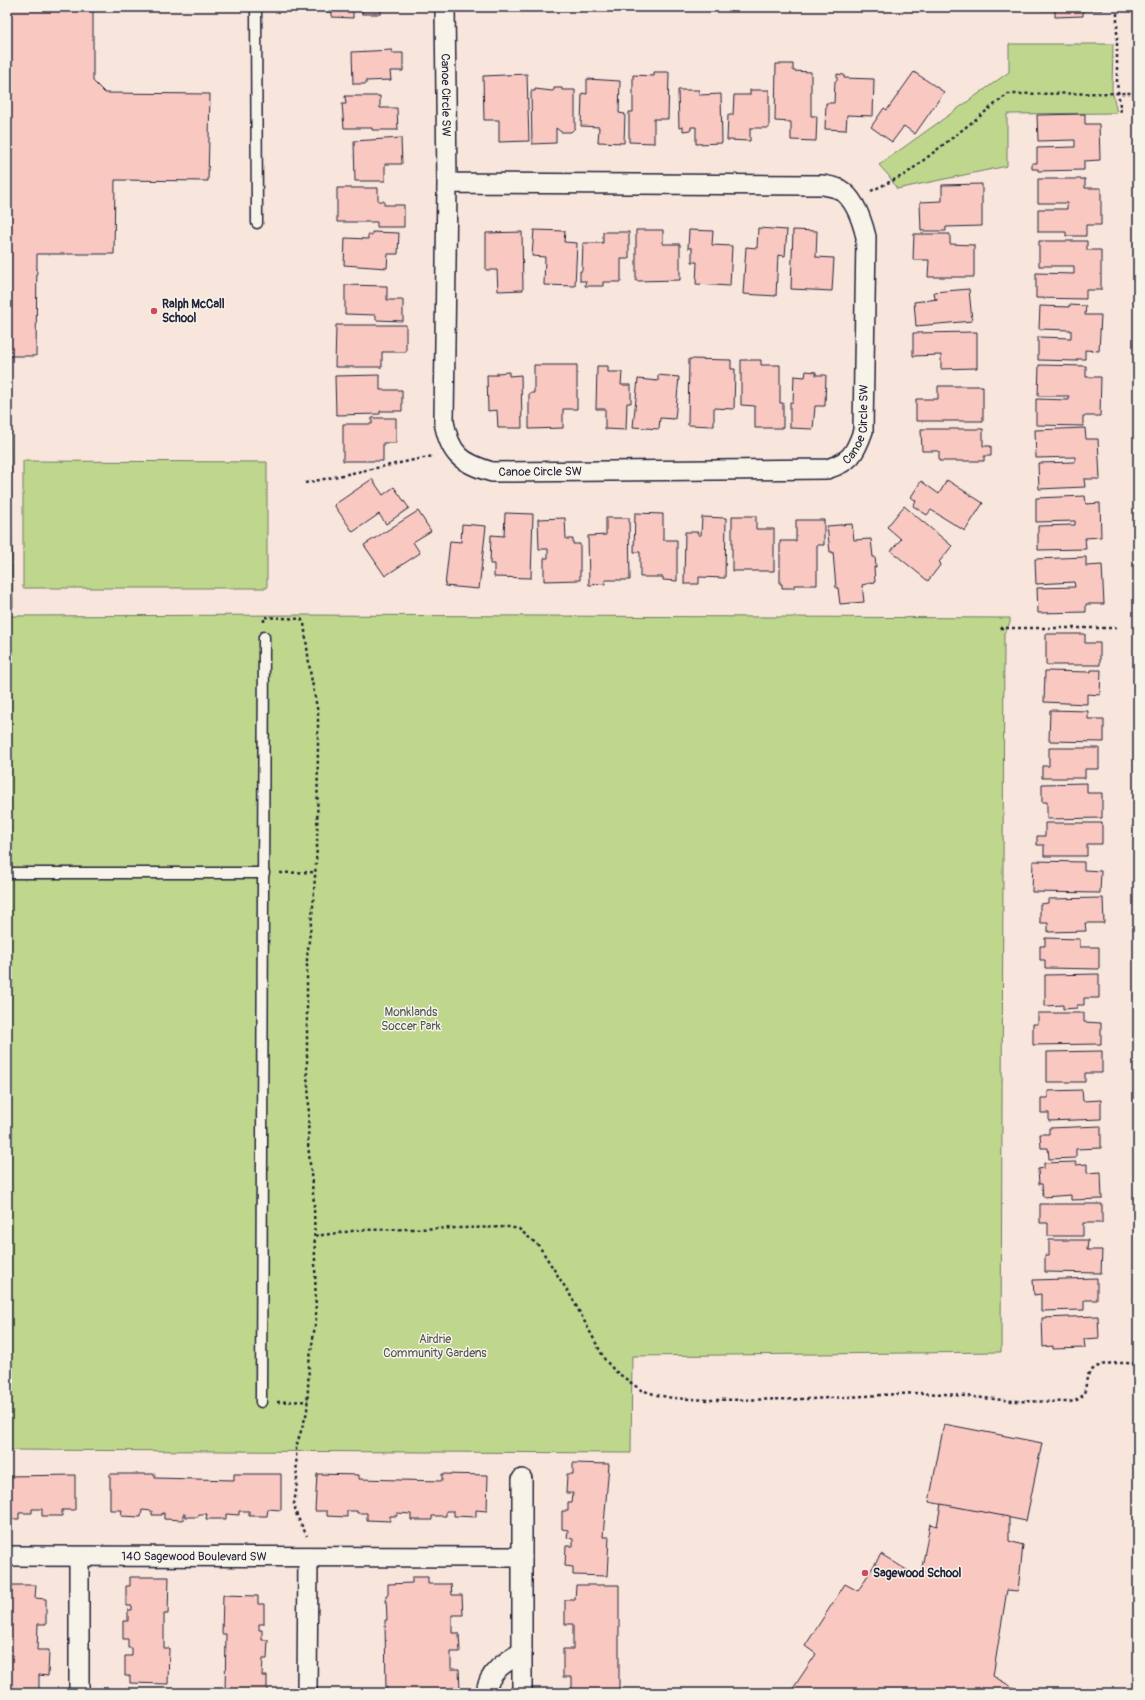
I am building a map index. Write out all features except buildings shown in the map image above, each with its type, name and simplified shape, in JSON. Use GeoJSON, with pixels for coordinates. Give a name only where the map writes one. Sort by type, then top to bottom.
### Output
{"type":"FeatureCollection","features":[{"type":"Feature","properties":{"kind":"street","name":"Canoe Circle SW"},"geometry":{"type":"LineString","coordinates":[[445,7],[447,184],[444,422],[447,437],[457,455],[472,466],[492,472],[827,469],[841,465],[851,457],[858,445],[863,431],[866,237],[861,217],[851,200],[839,189],[823,185],[447,184]]}},
{"type":"Feature","properties":{"kind":"street"},"geometry":{"type":"LineString","coordinates":[[522,1479],[522,1693]]}},
{"type":"Feature","properties":{"kind":"street","name":"140 Sagewood Boulevard SW"},"geometry":{"type":"LineString","coordinates":[[7,1556],[522,1557]]}},
{"type":"Feature","properties":{"kind":"street"},"geometry":{"type":"LineString","coordinates":[[79,1557],[79,1693]]}},
{"type":"Feature","properties":{"kind":"street"},"geometry":{"type":"LineString","coordinates":[[307,1693],[308,1557]]}},
{"type":"Feature","properties":{"kind":"street"},"geometry":{"type":"LineString","coordinates":[[486,1693],[487,1685],[494,1672],[522,1652]]}},
{"type":"Feature","properties":{"kind":"lane"},"geometry":{"type":"LineString","coordinates":[[256,7],[257,223]]}},
{"type":"Feature","properties":{"kind":"lane"},"geometry":{"type":"LineString","coordinates":[[261,1402],[264,636]]}},
{"type":"Feature","properties":{"kind":"lane"},"geometry":{"type":"LineString","coordinates":[[7,873],[264,873]]}},
{"type":"Feature","properties":{"kind":"path"},"geometry":{"type":"LineString","coordinates":[[1117,7],[1118,94],[1121,113]]}},
{"type":"Feature","properties":{"kind":"path"},"geometry":{"type":"LineString","coordinates":[[851,200],[906,174],[1008,94],[1138,93]]}},
{"type":"Feature","properties":{"kind":"path"},"geometry":{"type":"LineString","coordinates":[[305,483],[455,451]]}},
{"type":"Feature","properties":{"kind":"path"},"geometry":{"type":"LineString","coordinates":[[264,636],[264,616],[301,619],[306,628],[310,671],[318,713],[315,872],[307,958],[307,1075],[309,1099],[308,1144],[313,1182],[316,1319],[308,1364],[308,1401],[305,1422],[296,1447],[297,1484],[294,1497],[294,1508],[305,1531],[308,1557]]}},
{"type":"Feature","properties":{"kind":"path"},"geometry":{"type":"LineString","coordinates":[[1000,628],[1120,628]]}},
{"type":"Feature","properties":{"kind":"path"},"geometry":{"type":"LineString","coordinates":[[264,873],[315,872]]}},
{"type":"Feature","properties":{"kind":"path"},"geometry":{"type":"LineString","coordinates":[[315,1236],[360,1230],[509,1226],[519,1229],[539,1246],[572,1298],[605,1360],[615,1371],[641,1390],[673,1398],[709,1400],[812,1399],[917,1393],[945,1394],[1013,1401],[1070,1402],[1077,1401],[1085,1393],[1089,1373],[1093,1369],[1104,1364],[1138,1363]]}},
{"type":"Feature","properties":{"kind":"path"},"geometry":{"type":"LineString","coordinates":[[261,1402],[308,1401]]}},
{"type":"Feature","properties":{"kind":"green space"},"geometry":{"type":"Polygon","coordinates":[[[1009,44],[1113,44],[1112,90],[1117,113],[1007,114],[1007,166],[897,189],[889,176],[879,165],[1009,72],[1009,44]]]}},
{"type":"Feature","properties":{"kind":"green space"},"geometry":{"type":"Polygon","coordinates":[[[7,387],[10,391],[13,607],[7,607],[7,387]]]}},
{"type":"Feature","properties":{"kind":"green space"},"geometry":{"type":"Polygon","coordinates":[[[23,461],[267,462],[267,588],[23,588],[23,461]]]}},
{"type":"Feature","properties":{"kind":"green space","name":"Monklands Soccer Park"},"geometry":{"type":"Polygon","coordinates":[[[301,615],[1010,618],[1010,623],[1004,633],[1001,1352],[632,1356],[631,1453],[7,1450],[7,616],[301,615]]]}},
{"type":"Feature","properties":{"kind":"place","name":"Ralph McCall School"},"geometry":{"type":"Point","coordinates":[154,311]}},
{"type":"Feature","properties":{"kind":"place","name":"Sagewood School"},"geometry":{"type":"Point","coordinates":[865,1573]}},
{"type":"Feature","properties":{"kind":"park label","name":"Airdrie Community Gardens"},"geometry":{"type":"Point","coordinates":[435,1346]}}]}
